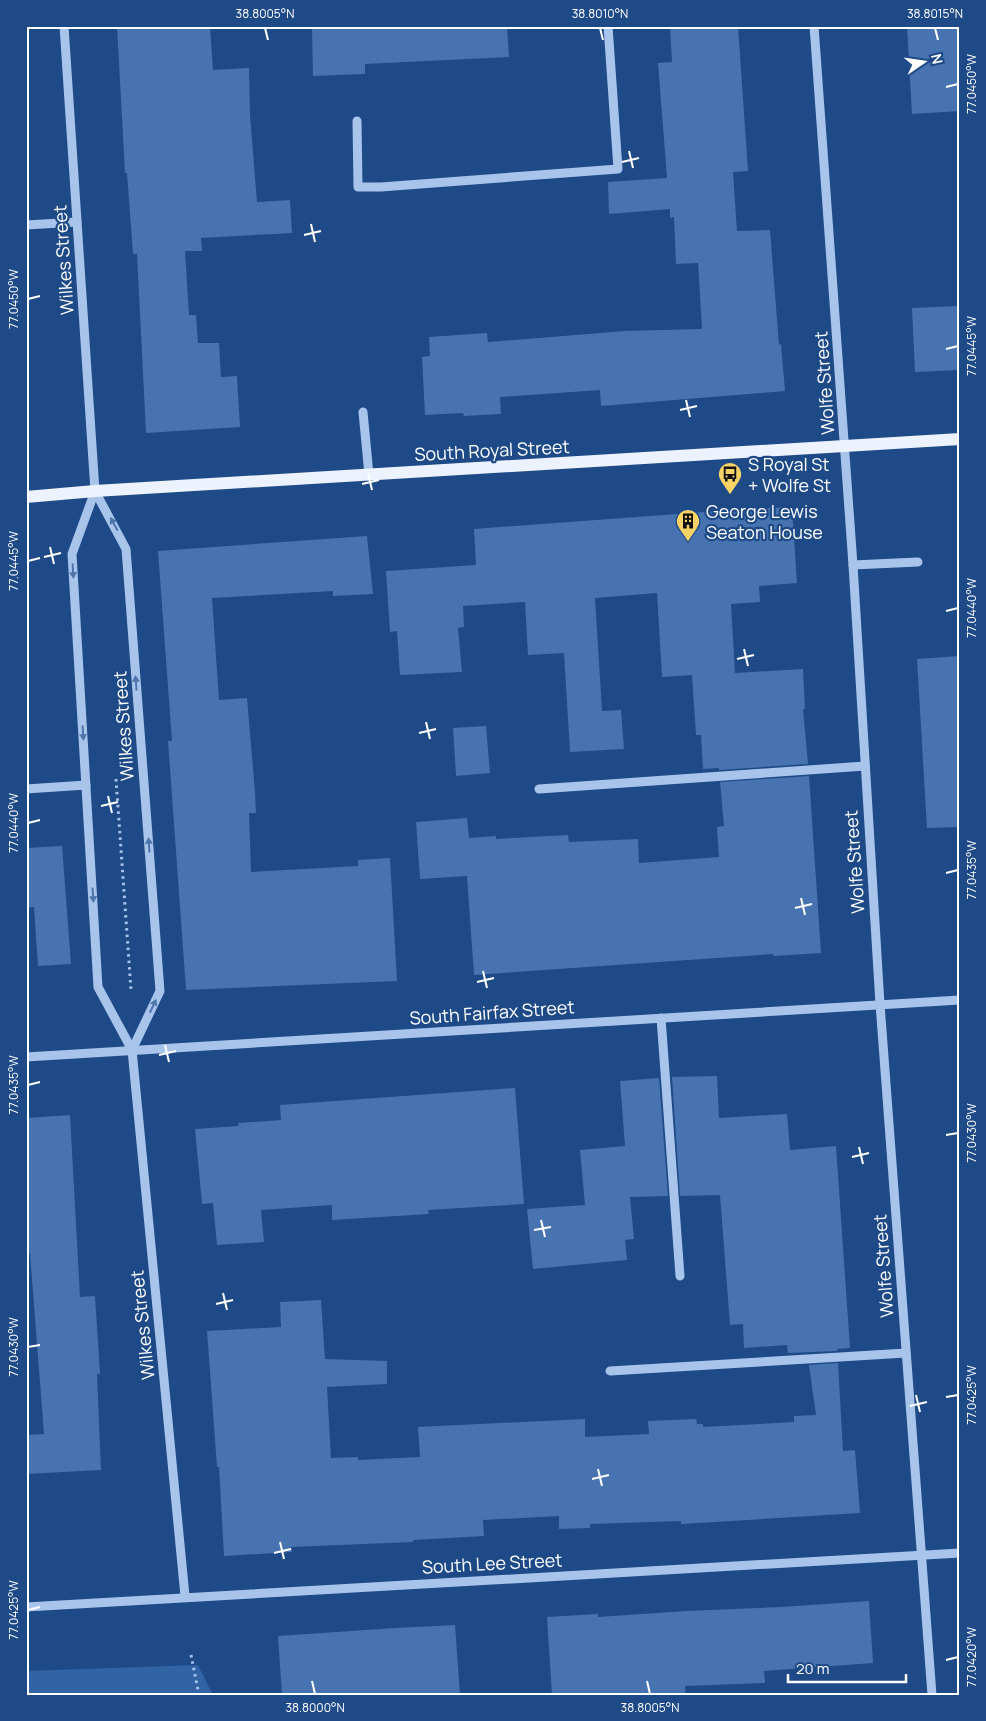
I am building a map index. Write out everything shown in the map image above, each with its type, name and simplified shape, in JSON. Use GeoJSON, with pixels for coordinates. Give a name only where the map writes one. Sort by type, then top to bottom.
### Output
{"type":"FeatureCollection","features":[{"type":"Feature","properties":{"kind":"main road","name":"South Royal Street"},"geometry":{"type":"LineString","coordinates":[[26,497],[95,491],[960,439]]}},
{"type":"Feature","properties":{"kind":"street","name":"Wilkes Street"},"geometry":{"type":"LineString","coordinates":[[64,26],[95,491],[72,554],[98,987],[132,1050],[185,1596]]}},
{"type":"Feature","properties":{"kind":"street"},"geometry":{"type":"LineString","coordinates":[[357,122],[358,187],[381,187],[618,169],[608,26]]}},
{"type":"Feature","properties":{"kind":"street","name":"Wolfe Street"},"geometry":{"type":"LineString","coordinates":[[814,26],[845,446],[880,1004],[932,1695]]}},
{"type":"Feature","properties":{"kind":"street"},"geometry":{"type":"LineString","coordinates":[[26,225],[77,222]]}},
{"type":"Feature","properties":{"kind":"street"},"geometry":{"type":"LineString","coordinates":[[363,412],[369,475]]}},
{"type":"Feature","properties":{"kind":"street","name":"Wilkes Street"},"geometry":{"type":"LineString","coordinates":[[95,491],[126,549],[160,991],[132,1050]]}},
{"type":"Feature","properties":{"kind":"street"},"geometry":{"type":"LineString","coordinates":[[853,565],[918,562]]}},
{"type":"Feature","properties":{"kind":"street"},"geometry":{"type":"LineString","coordinates":[[539,790],[865,766]]}},
{"type":"Feature","properties":{"kind":"street"},"geometry":{"type":"LineString","coordinates":[[26,789],[86,785]]}},
{"type":"Feature","properties":{"kind":"street","name":"South Fairfax Street"},"geometry":{"type":"LineString","coordinates":[[26,1057],[960,1000]]}},
{"type":"Feature","properties":{"kind":"street"},"geometry":{"type":"LineString","coordinates":[[661,1018],[680,1276]]}},
{"type":"Feature","properties":{"kind":"street"},"geometry":{"type":"LineString","coordinates":[[610,1371],[906,1353]]}},
{"type":"Feature","properties":{"kind":"street","name":"South Lee Street"},"geometry":{"type":"LineString","coordinates":[[26,1606],[960,1553]]}},
{"type":"Feature","properties":{"kind":"path"},"geometry":{"type":"LineString","coordinates":[[191,1655],[199,1695]]}},
{"type":"Feature","properties":{"kind":"shaded area"},"geometry":{"type":"Polygon","coordinates":[[[198,1665],[213,1695],[26,1695],[26,1671],[198,1665]]]}},
{"type":"Feature","properties":{"kind":"building"},"geometry":{"type":"Polygon","coordinates":[[[117,26],[210,26],[213,70],[249,68],[250,115],[257,202],[290,200],[292,233],[201,238],[202,251],[185,251],[189,315],[196,315],[198,343],[219,343],[221,377],[237,376],[240,427],[146,433],[137,254],[133,254],[127,173],[125,173],[117,26]]]}},
{"type":"Feature","properties":{"kind":"building"},"geometry":{"type":"Polygon","coordinates":[[[312,26],[507,26],[509,57],[365,64],[365,74],[313,76],[312,26]]]}},
{"type":"Feature","properties":{"kind":"building"},"geometry":{"type":"Polygon","coordinates":[[[670,26],[738,26],[748,171],[733,172],[737,231],[770,230],[779,345],[781,344],[785,391],[601,406],[600,390],[500,397],[501,414],[464,416],[463,413],[425,415],[422,357],[430,356],[429,337],[487,333],[488,342],[625,331],[702,329],[698,263],[676,264],[674,217],[670,218],[670,209],[609,214],[608,182],[667,178],[658,63],[672,62],[670,26]]]}},
{"type":"Feature","properties":{"kind":"building"},"geometry":{"type":"Polygon","coordinates":[[[907,26],[960,26],[960,111],[912,114],[907,26]]]}},
{"type":"Feature","properties":{"kind":"building"},"geometry":{"type":"Polygon","coordinates":[[[960,306],[960,370],[915,372],[912,308],[960,306]]]}},
{"type":"Feature","properties":{"kind":"building"},"geometry":{"type":"Polygon","coordinates":[[[792,507],[797,583],[759,586],[760,602],[731,604],[735,673],[803,669],[805,709],[803,709],[808,764],[719,770],[719,768],[703,769],[701,735],[696,735],[692,675],[662,677],[657,593],[595,598],[602,711],[621,710],[624,749],[570,752],[564,653],[528,655],[525,602],[463,606],[464,627],[458,628],[462,672],[400,675],[397,631],[390,632],[386,571],[476,565],[474,529],[792,507]]]}},
{"type":"Feature","properties":{"kind":"building"},"geometry":{"type":"Polygon","coordinates":[[[367,536],[373,594],[333,596],[333,591],[212,598],[219,700],[247,698],[256,813],[249,813],[251,872],[358,866],[358,860],[390,858],[397,981],[186,990],[168,741],[172,741],[158,551],[367,536]]]}},
{"type":"Feature","properties":{"kind":"building"},"geometry":{"type":"Polygon","coordinates":[[[960,656],[960,827],[927,828],[917,659],[960,656]]]}},
{"type":"Feature","properties":{"kind":"building"},"geometry":{"type":"Polygon","coordinates":[[[486,726],[490,773],[456,776],[453,728],[486,726]]]}},
{"type":"Feature","properties":{"kind":"building"},"geometry":{"type":"Polygon","coordinates":[[[809,776],[821,953],[773,956],[773,954],[474,975],[467,876],[420,879],[416,822],[467,818],[469,838],[496,836],[496,839],[568,835],[569,842],[638,839],[639,863],[719,857],[717,827],[724,826],[720,782],[809,776]]]}},
{"type":"Feature","properties":{"kind":"building"},"geometry":{"type":"Polygon","coordinates":[[[62,846],[71,964],[38,966],[34,907],[26,908],[26,848],[62,846]]]}},
{"type":"Feature","properties":{"kind":"building"},"geometry":{"type":"Polygon","coordinates":[[[717,1076],[719,1118],[787,1114],[790,1150],[836,1146],[850,1348],[837,1349],[837,1351],[788,1353],[787,1345],[744,1348],[743,1324],[730,1325],[720,1195],[680,1196],[672,1077],[717,1076]]]}},
{"type":"Feature","properties":{"kind":"building"},"geometry":{"type":"Polygon","coordinates":[[[659,1078],[668,1196],[630,1197],[634,1239],[625,1240],[627,1260],[533,1269],[527,1209],[585,1205],[580,1150],[625,1146],[620,1081],[659,1078]]]}},
{"type":"Feature","properties":{"kind":"building"},"geometry":{"type":"Polygon","coordinates":[[[515,1088],[524,1204],[428,1210],[429,1214],[332,1220],[332,1205],[261,1210],[264,1242],[217,1245],[213,1203],[202,1204],[195,1129],[239,1126],[238,1123],[281,1120],[280,1105],[515,1088]]]}},
{"type":"Feature","properties":{"kind":"building"},"geometry":{"type":"Polygon","coordinates":[[[70,1115],[80,1297],[95,1296],[100,1374],[97,1374],[101,1470],[26,1474],[26,1435],[44,1434],[30,1253],[26,1254],[26,1118],[70,1115]]]}},
{"type":"Feature","properties":{"kind":"building"},"geometry":{"type":"Polygon","coordinates":[[[321,1300],[325,1359],[387,1361],[387,1384],[327,1387],[331,1458],[358,1457],[358,1460],[420,1457],[418,1427],[585,1419],[585,1437],[649,1434],[648,1421],[696,1419],[697,1424],[703,1424],[703,1427],[794,1422],[794,1416],[816,1415],[809,1365],[838,1363],[843,1451],[855,1450],[860,1513],[681,1524],[681,1521],[590,1524],[590,1528],[559,1529],[559,1516],[483,1520],[484,1536],[413,1540],[413,1542],[291,1547],[292,1552],[224,1556],[219,1467],[217,1467],[207,1331],[281,1327],[280,1302],[321,1300]]]}},
{"type":"Feature","properties":{"kind":"building"},"geometry":{"type":"Polygon","coordinates":[[[869,1601],[873,1663],[764,1671],[765,1683],[685,1686],[686,1695],[552,1695],[547,1617],[598,1614],[598,1617],[869,1601]]]}},
{"type":"Feature","properties":{"kind":"building"},"geometry":{"type":"Polygon","coordinates":[[[455,1625],[460,1695],[282,1695],[278,1636],[455,1625]]]}},
{"type":"Feature","properties":{"kind":"place","name":"S Royal St + Wolfe St"},"geometry":{"type":"Point","coordinates":[730,495]}},
{"type":"Feature","properties":{"kind":"place","name":"George Lewis Seaton House"},"geometry":{"type":"Point","coordinates":[688,542]}}]}
